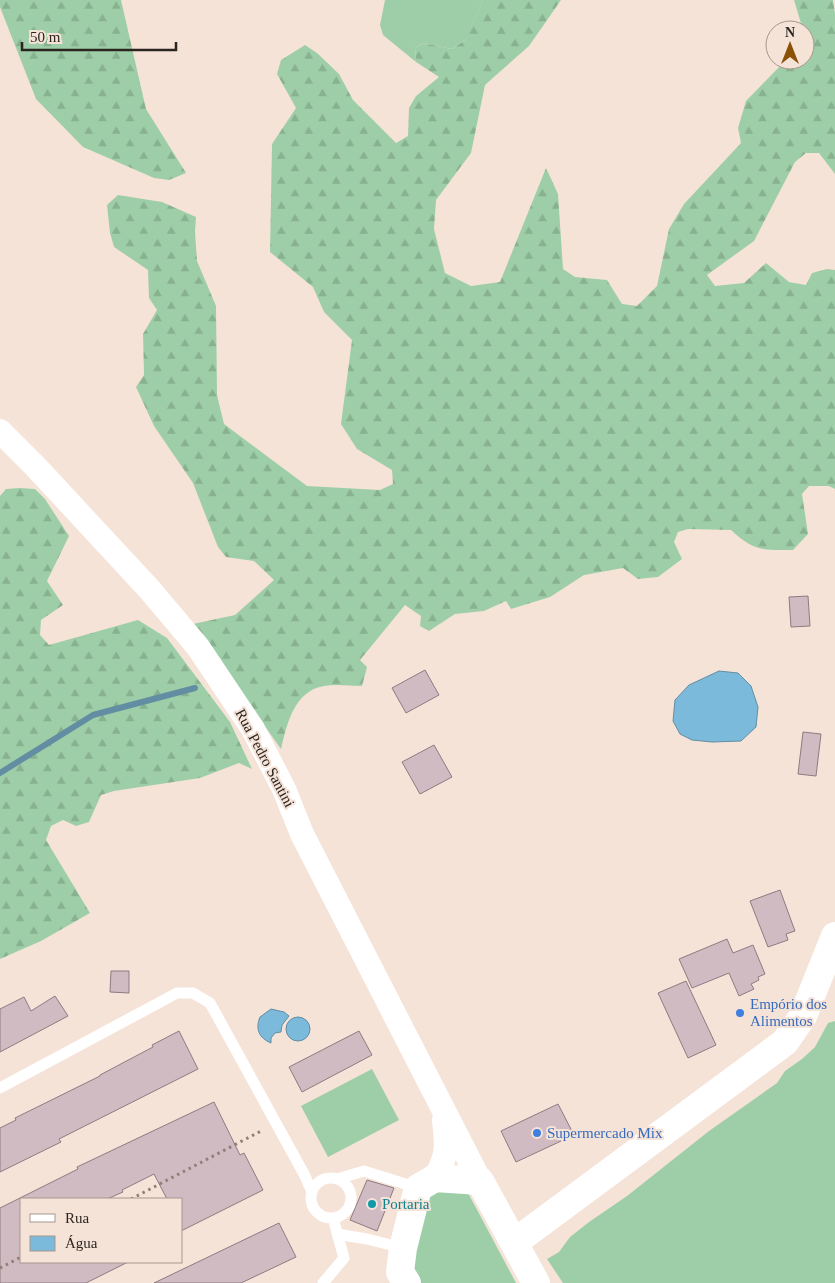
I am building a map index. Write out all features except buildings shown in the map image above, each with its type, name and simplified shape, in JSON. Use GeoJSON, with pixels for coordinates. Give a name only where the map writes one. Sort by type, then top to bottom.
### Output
{"type":"FeatureCollection","features":[{"type":"Feature","properties":{"kind":"street","name":"Rua Pedro Santini"},"geometry":{"type":"LineString","coordinates":[[0,431],[150,590],[198,647],[253,729],[284,789],[302,834],[480,1181]]}},
{"type":"Feature","properties":{"kind":"street"},"geometry":{"type":"LineString","coordinates":[[515,1242],[785,1042],[803,1016],[835,936]]}},
{"type":"Feature","properties":{"kind":"street","name":"Rua Pedro Santini"},"geometry":{"type":"LineString","coordinates":[[427,1183],[443,1164],[447,1147],[443,1108]]}},
{"type":"Feature","properties":{"kind":"street"},"geometry":{"type":"LineString","coordinates":[[400,1272],[427,1183],[480,1181],[536,1283]]}},
{"type":"Feature","properties":{"kind":"lane"},"geometry":{"type":"LineString","coordinates":[[0,1088],[177,993],[192,993],[210,1003],[312,1192],[314,1207],[319,1213],[333,1218],[341,1216],[347,1211],[350,1204],[351,1196],[349,1189],[337,1179],[330,1178],[322,1181],[312,1192]]}},
{"type":"Feature","properties":{"kind":"lane"},"geometry":{"type":"LineString","coordinates":[[337,1179],[364,1171],[427,1183]]}},
{"type":"Feature","properties":{"kind":"lane"},"geometry":{"type":"LineString","coordinates":[[323,1283],[344,1258],[333,1218]]}},
{"type":"Feature","properties":{"kind":"lane"},"geometry":{"type":"LineString","coordinates":[[337,1234],[366,1239],[400,1272]]}},
{"type":"Feature","properties":{"kind":"path"},"geometry":{"type":"LineString","coordinates":[[133,1198],[276,1123]]}},
{"type":"Feature","properties":{"kind":"path"},"geometry":{"type":"LineString","coordinates":[[0,1268],[20,1258]]}},
{"type":"Feature","properties":{"kind":"green space"},"geometry":{"type":"Polygon","coordinates":[[[0,0],[121,0],[146,109],[186,173],[169,180],[154,178],[83,147],[36,99],[0,7],[0,0]]]}},
{"type":"Feature","properties":{"kind":"green space"},"geometry":{"type":"Polygon","coordinates":[[[385,0],[483,0],[466,39],[452,49],[423,43],[415,48],[416,62],[383,35],[380,25],[385,0]]]}},
{"type":"Feature","properties":{"kind":"green space"},"geometry":{"type":"Polygon","coordinates":[[[483,0],[561,0],[529,46],[485,85],[471,153],[436,200],[434,229],[445,273],[471,286],[500,282],[546,168],[558,194],[563,269],[575,277],[607,280],[622,304],[637,306],[657,286],[669,229],[684,204],[741,143],[738,128],[746,101],[776,70],[815,70],[815,20],[800,20],[794,0],[833,0],[835,14],[835,174],[819,153],[806,153],[795,162],[754,241],[707,275],[715,286],[744,283],[766,263],[789,282],[806,285],[812,273],[827,269],[835,270],[835,489],[829,486],[809,486],[802,494],[808,534],[793,550],[774,550],[753,546],[731,530],[688,529],[678,532],[674,542],[682,559],[658,577],[638,579],[623,568],[584,575],[550,597],[511,609],[506,601],[484,611],[455,614],[429,631],[420,626],[421,616],[405,605],[360,660],[367,667],[362,686],[324,686],[305,694],[289,719],[281,749],[193,624],[235,615],[274,580],[254,561],[226,557],[218,547],[193,483],[154,426],[136,387],[144,375],[143,334],[157,310],[149,298],[148,270],[114,247],[110,233],[107,205],[118,195],[162,202],[196,217],[197,261],[216,306],[217,395],[224,424],[307,486],[380,490],[393,484],[392,470],[357,449],[341,424],[352,340],[324,312],[313,287],[270,252],[272,144],[296,108],[277,74],[281,60],[305,45],[317,53],[339,74],[353,100],[396,143],[408,136],[409,108],[416,96],[439,77],[416,62],[415,48],[423,43],[452,49],[465,40],[483,0]]]}},
{"type":"Feature","properties":{"kind":"green space"},"geometry":{"type":"Polygon","coordinates":[[[6,489],[35,489],[45,499],[69,536],[47,581],[63,605],[41,620],[40,635],[49,645],[138,620],[167,638],[230,722],[252,769],[239,763],[200,778],[114,791],[101,795],[89,822],[76,826],[63,820],[51,826],[46,840],[90,913],[41,941],[0,959],[0,496],[6,489]]]}},
{"type":"Feature","properties":{"kind":"green space"},"geometry":{"type":"Polygon","coordinates":[[[835,1021],[835,1283],[563,1283],[547,1259],[559,1252],[570,1237],[589,1222],[627,1196],[709,1131],[777,1083],[785,1071],[815,1047],[828,1023],[835,1021]]]}},
{"type":"Feature","properties":{"kind":"green space"},"geometry":{"type":"Polygon","coordinates":[[[372,1069],[399,1120],[328,1157],[301,1106],[372,1069]]]}},
{"type":"Feature","properties":{"kind":"green space"},"geometry":{"type":"Polygon","coordinates":[[[466,1189],[516,1283],[420,1283],[413,1271],[413,1255],[429,1196],[435,1192],[466,1189]]]}},
{"type":"Feature","properties":{"kind":"water"},"geometry":{"type":"Polygon","coordinates":[[[719,671],[738,673],[751,686],[758,707],[756,727],[741,741],[712,742],[692,740],[680,734],[673,721],[675,700],[689,685],[719,671]]]}},
{"type":"Feature","properties":{"kind":"water"},"geometry":{"type":"Polygon","coordinates":[[[271,1009],[284,1012],[289,1016],[282,1025],[281,1032],[275,1033],[271,1038],[271,1043],[261,1036],[258,1025],[260,1017],[271,1009]]]}},
{"type":"Feature","properties":{"kind":"water"},"geometry":{"type":"Polygon","coordinates":[[[298,1017],[307,1020],[310,1029],[307,1038],[298,1041],[289,1038],[286,1029],[289,1020],[298,1017]]]}},
{"type":"Feature","properties":{"kind":"waterway"},"geometry":{"type":"LineString","coordinates":[[0,773],[93,715],[195,688]]}},
{"type":"Feature","properties":{"kind":"place","name":"Empório dos Alimentos"},"geometry":{"type":"Point","coordinates":[740,1013]}},
{"type":"Feature","properties":{"kind":"place","name":"Supermercado Mix"},"geometry":{"type":"Point","coordinates":[537,1133]}},
{"type":"Feature","properties":{"kind":"place","name":"Portaria"},"geometry":{"type":"Point","coordinates":[372,1204]}}]}
